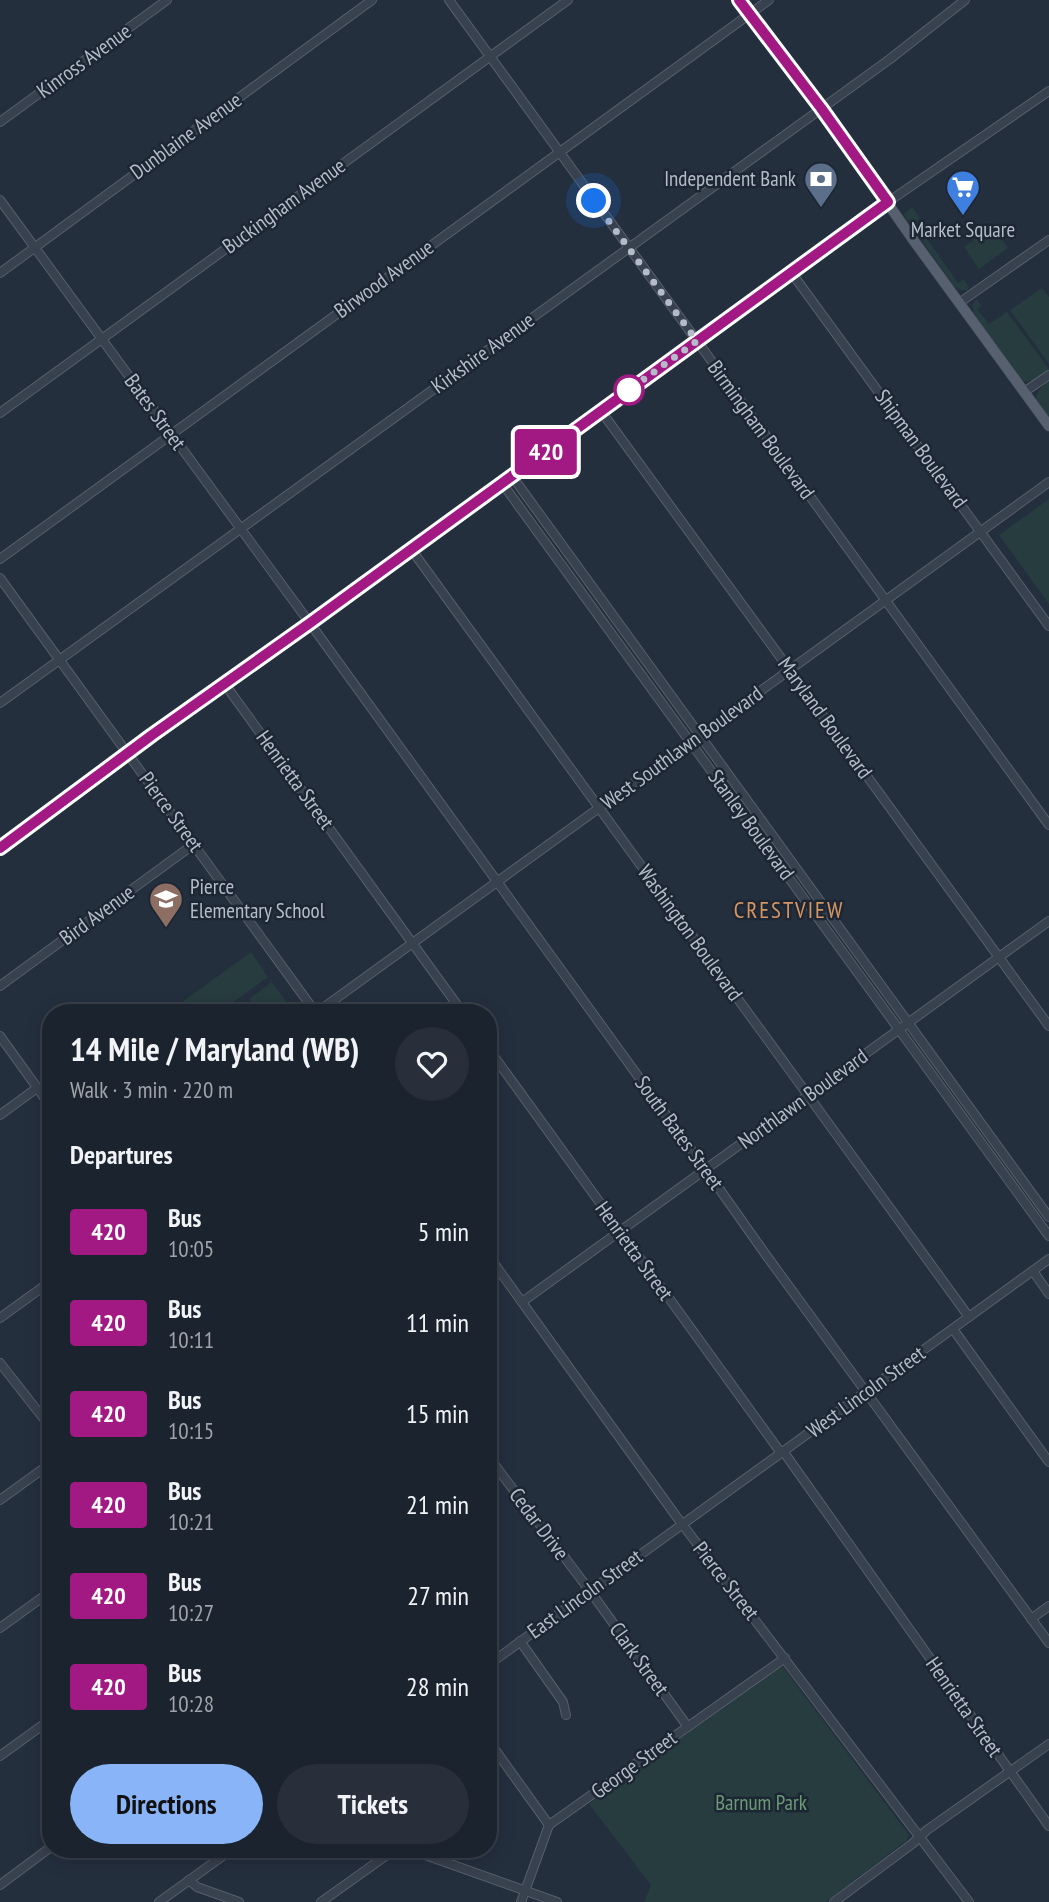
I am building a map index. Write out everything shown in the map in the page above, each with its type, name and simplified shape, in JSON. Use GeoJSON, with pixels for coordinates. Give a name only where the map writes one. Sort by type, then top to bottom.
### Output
{"type":"FeatureCollection","features":[{"type":"Feature","properties":{"kind":"main road"},"geometry":{"type":"LineString","coordinates":[[740,0],[821,108],[1049,426]]}},
{"type":"Feature","properties":{"kind":"main road"},"geometry":{"type":"LineString","coordinates":[[0,848],[888,202]]}},
{"type":"Feature","properties":{"kind":"street","name":"Kinross Avenue"},"geometry":{"type":"LineString","coordinates":[[0,122],[167,0]]}},
{"type":"Feature","properties":{"kind":"street","name":"Dunblaine Avenue"},"geometry":{"type":"LineString","coordinates":[[0,273],[372,0]]}},
{"type":"Feature","properties":{"kind":"street","name":"Birmingham Boulevard"},"geometry":{"type":"LineString","coordinates":[[449,0],[1049,825]]}},
{"type":"Feature","properties":{"kind":"street","name":"Buckingham Avenue"},"geometry":{"type":"LineString","coordinates":[[0,413],[568,0]]}},
{"type":"Feature","properties":{"kind":"street","name":"Birwood Avenue"},"geometry":{"type":"LineString","coordinates":[[0,559],[769,0]]}},
{"type":"Feature","properties":{"kind":"street","name":"Kirkshire Avenue"},"geometry":{"type":"LineString","coordinates":[[0,703],[933,27],[965,0]]}},
{"type":"Feature","properties":{"kind":"street"},"geometry":{"type":"LineString","coordinates":[[888,202],[1049,91]]}},
{"type":"Feature","properties":{"kind":"street","name":"Bates Street"},"geometry":{"type":"LineString","coordinates":[[0,200],[310,623]]}},
{"type":"Feature","properties":{"kind":"street"},"geometry":{"type":"LineString","coordinates":[[959,303],[1049,240]]}},
{"type":"Feature","properties":{"kind":"street","name":"Shipman Boulevard"},"geometry":{"type":"LineString","coordinates":[[791,272],[1049,626]]}},
{"type":"Feature","properties":{"kind":"street"},"geometry":{"type":"LineString","coordinates":[[1024,392],[1049,374]]}},
{"type":"Feature","properties":{"kind":"street","name":"Maryland Boulevard"},"geometry":{"type":"LineString","coordinates":[[601,411],[1049,1026]]}},
{"type":"Feature","properties":{"kind":"street","name":"Stanley Boulevard"},"geometry":{"type":"LineString","coordinates":[[512,477],[1049,1217]]}},
{"type":"Feature","properties":{"kind":"street","name":"West Southlawn Boulevard"},"geometry":{"type":"LineString","coordinates":[[328,1004],[1049,482]]}},
{"type":"Feature","properties":{"kind":"street","name":"Stanley Boulevard"},"geometry":{"type":"LineString","coordinates":[[502,483],[1049,1236]]}},
{"type":"Feature","properties":{"kind":"street","name":"Washington Boulevard"},"geometry":{"type":"LineString","coordinates":[[411,549],[969,1317]]}},
{"type":"Feature","properties":{"kind":"street","name":"Pierce Street"},"geometry":{"type":"LineString","coordinates":[[0,578],[310,1004]]}},
{"type":"Feature","properties":{"kind":"street"},"geometry":{"type":"LineString","coordinates":[[599,614],[607,608]]}},
{"type":"Feature","properties":{"kind":"street","name":"South Bates Street"},"geometry":{"type":"LineString","coordinates":[[310,623],[1049,1643]]}},
{"type":"Feature","properties":{"kind":"street","name":"Henrietta Street"},"geometry":{"type":"LineString","coordinates":[[224,684],[456,1004]]}},
{"type":"Feature","properties":{"kind":"street","name":"Bird Avenue"},"geometry":{"type":"LineString","coordinates":[[0,986],[194,844]]}},
{"type":"Feature","properties":{"kind":"street"},"geometry":{"type":"LineString","coordinates":[[798,890],[807,884]]}},
{"type":"Feature","properties":{"kind":"street","name":"Northlawn Boulevard"},"geometry":{"type":"LineString","coordinates":[[522,1302],[1049,921]]}},
{"type":"Feature","properties":{"kind":"street"},"geometry":{"type":"LineString","coordinates":[[0,1036],[42,1095]]}},
{"type":"Feature","properties":{"kind":"street","name":"Henrietta Street"},"geometry":{"type":"LineString","coordinates":[[497,1060],[782,1452],[1049,1826]]}},
{"type":"Feature","properties":{"kind":"street"},"geometry":{"type":"LineString","coordinates":[[0,1115],[37,1088]]}},
{"type":"Feature","properties":{"kind":"street"},"geometry":{"type":"LineString","coordinates":[[972,1129],[980,1123]]}},
{"type":"Feature","properties":{"kind":"street","name":"West Lincoln Street"},"geometry":{"type":"LineString","coordinates":[[682,1524],[1049,1259]]}},
{"type":"Feature","properties":{"kind":"street","name":"Pierce Street"},"geometry":{"type":"LineString","coordinates":[[497,1267],[682,1524],[969,1902]]}},
{"type":"Feature","properties":{"kind":"street"},"geometry":{"type":"LineString","coordinates":[[1033,1271],[1049,1294]]}},
{"type":"Feature","properties":{"kind":"street"},"geometry":{"type":"LineString","coordinates":[[0,1318],[42,1287]]}},
{"type":"Feature","properties":{"kind":"street"},"geometry":{"type":"LineString","coordinates":[[953,1329],[1049,1462]]}},
{"type":"Feature","properties":{"kind":"street"},"geometry":{"type":"LineString","coordinates":[[2,1368],[42,1416]]}},
{"type":"Feature","properties":{"kind":"street","name":"Cedar Drive"},"geometry":{"type":"LineString","coordinates":[[497,1468],[590,1591]]}},
{"type":"Feature","properties":{"kind":"street"},"geometry":{"type":"LineString","coordinates":[[0,1500],[42,1470]]}},
{"type":"Feature","properties":{"kind":"street","name":"East Lincoln Street"},"geometry":{"type":"LineString","coordinates":[[497,1658],[682,1524]]}},
{"type":"Feature","properties":{"kind":"street","name":"Clark Street"},"geometry":{"type":"LineString","coordinates":[[590,1591],[688,1727]]}},
{"type":"Feature","properties":{"kind":"street"},"geometry":{"type":"LineString","coordinates":[[0,1628],[42,1598]]}},
{"type":"Feature","properties":{"kind":"street"},"geometry":{"type":"LineString","coordinates":[[1031,1619],[1049,1606]]}},
{"type":"Feature","properties":{"kind":"street"},"geometry":{"type":"LineString","coordinates":[[520,1641],[563,1702],[566,1715]]}},
{"type":"Feature","properties":{"kind":"street","name":"George Street"},"geometry":{"type":"LineString","coordinates":[[550,1825],[785,1658]]}},
{"type":"Feature","properties":{"kind":"street"},"geometry":{"type":"LineString","coordinates":[[0,1756],[42,1726]]}},
{"type":"Feature","properties":{"kind":"street"},"geometry":{"type":"LineString","coordinates":[[834,1902],[920,1836],[1049,1744]]}},
{"type":"Feature","properties":{"kind":"street"},"geometry":{"type":"LineString","coordinates":[[497,1752],[550,1825],[522,1902]]}},
{"type":"Feature","properties":{"kind":"street"},"geometry":{"type":"LineString","coordinates":[[0,1885],[42,1854]]}},
{"type":"Feature","properties":{"kind":"street"},"geometry":{"type":"LineString","coordinates":[[159,1902],[220,1858]]}},
{"type":"Feature","properties":{"kind":"street"},"geometry":{"type":"LineString","coordinates":[[321,1902],[383,1858]]}},
{"type":"Feature","properties":{"kind":"street"},"geometry":{"type":"LineString","coordinates":[[433,1858],[557,1902]]}},
{"type":"Feature","properties":{"kind":"street"},"geometry":{"type":"LineString","coordinates":[[189,1880],[197,1887],[239,1902]]}},
{"type":"Feature","properties":{"kind":"green space"},"geometry":{"type":"Polygon","coordinates":[[[912,207],[920,218],[915,222],[958,283],[964,279],[968,290],[960,290],[954,286],[906,218],[904,214],[912,207]]]}},
{"type":"Feature","properties":{"kind":"green space"},"geometry":{"type":"Polygon","coordinates":[[[993,226],[1008,248],[979,269],[964,247],[993,226]]]}},
{"type":"Feature","properties":{"kind":"green space"},"geometry":{"type":"Polygon","coordinates":[[[1042,288],[1049,297],[1049,364],[1010,310],[1042,288]]]}},
{"type":"Feature","properties":{"kind":"green space"},"geometry":{"type":"Polygon","coordinates":[[[977,299],[982,306],[977,309],[989,324],[1007,312],[1049,369],[1031,381],[1019,379],[979,324],[973,307],[977,299]]]}},
{"type":"Feature","properties":{"kind":"green space"},"geometry":{"type":"Polygon","coordinates":[[[1049,380],[1049,419],[1036,399],[1049,380]]]}},
{"type":"Feature","properties":{"kind":"green space"},"geometry":{"type":"Polygon","coordinates":[[[1049,499],[1049,604],[999,535],[1049,499]]]}},
{"type":"Feature","properties":{"kind":"green space"},"geometry":{"type":"Polygon","coordinates":[[[251,952],[268,977],[230,1004],[179,1004],[251,952]]]}},
{"type":"Feature","properties":{"kind":"green space"},"geometry":{"type":"Polygon","coordinates":[[[272,982],[288,1004],[253,1004],[249,999],[272,982]]]}},
{"type":"Feature","properties":{"kind":"green space","name":"Barnum Park"},"geometry":{"type":"Polygon","coordinates":[[[783,1667],[909,1835],[906,1841],[825,1902],[644,1902],[651,1885],[589,1804],[783,1667]]]}},
{"type":"Feature","properties":{"kind":"bus line","name":"420"},"geometry":{"type":"LineString","coordinates":[[0,848],[888,202],[739,0]]}},
{"type":"Feature","properties":{"kind":"place","name":"Independent Bank"},"geometry":{"type":"Point","coordinates":[821,209]}},
{"type":"Feature","properties":{"kind":"place","name":"Market Square"},"geometry":{"type":"Point","coordinates":[963,217]}},
{"type":"Feature","properties":{"kind":"place","name":"Pierce Elementary School"},"geometry":{"type":"Point","coordinates":[166,929]}},
{"type":"Feature","properties":{"kind":"district","name":"CRESTVIEW"},"geometry":{"type":"Point","coordinates":[789,910]}},
{"type":"Feature","properties":{"kind":"route"},"geometry":{"type":"LineString","coordinates":[[594,201],[697,341],[629,390]]}}]}
